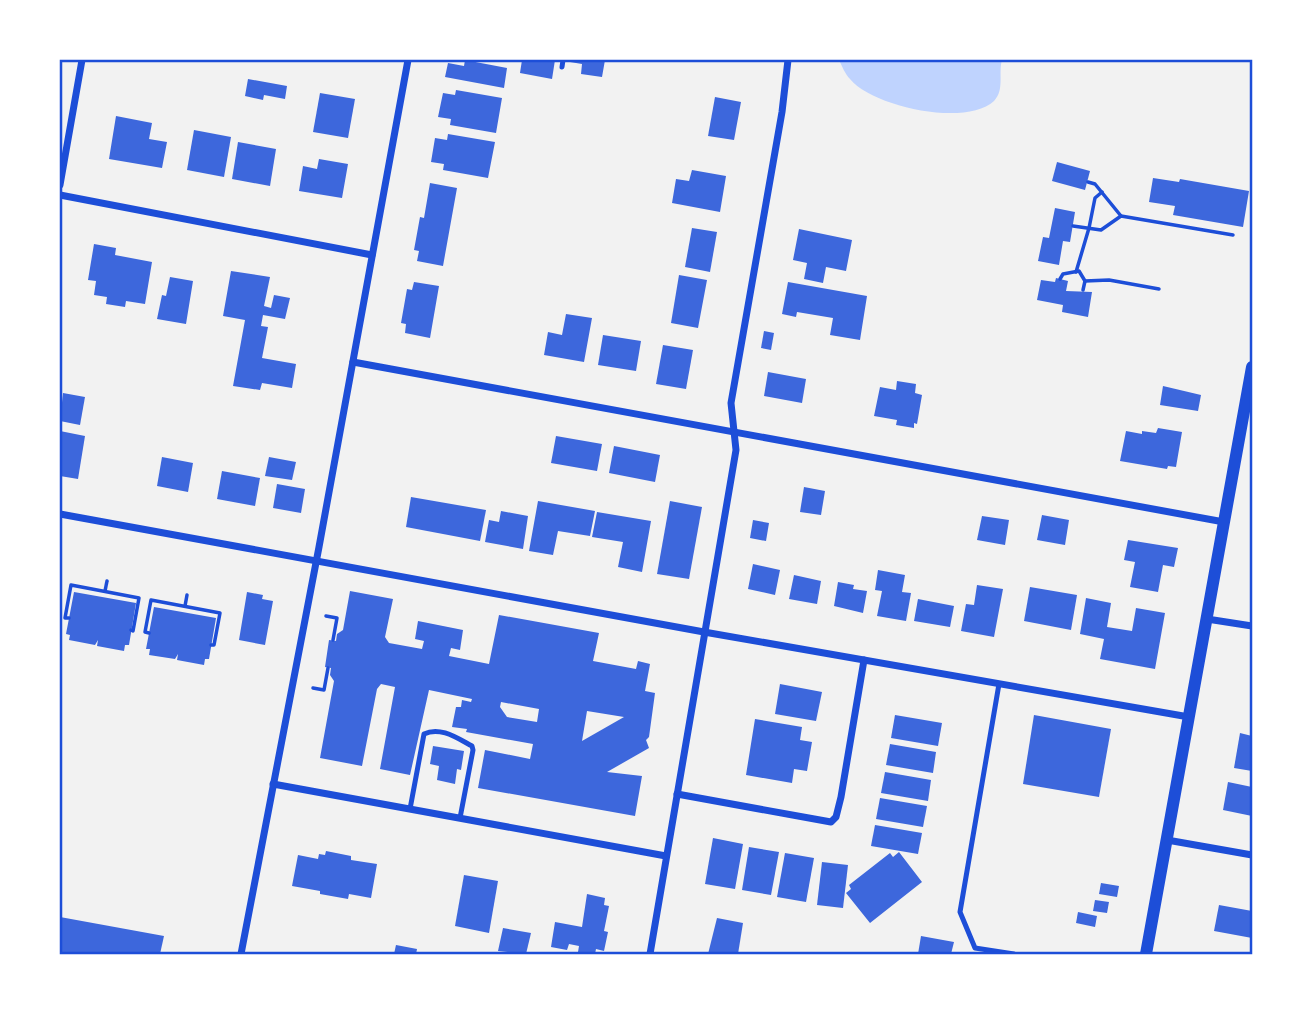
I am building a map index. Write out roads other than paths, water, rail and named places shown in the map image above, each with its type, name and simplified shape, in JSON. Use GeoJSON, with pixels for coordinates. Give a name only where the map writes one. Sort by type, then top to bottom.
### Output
{"type":"FeatureCollection","features":[{"type":"Feature","properties":{"kind":"street"},"geometry":{"type":"LineString","coordinates":[[60,185],[82,60]]}},
{"type":"Feature","properties":{"kind":"street"},"geometry":{"type":"LineString","coordinates":[[241,954],[408,60]]}},
{"type":"Feature","properties":{"kind":"street"},"geometry":{"type":"LineString","coordinates":[[650,954],[736,450],[731,403],[782,112],[788,60]]}},
{"type":"Feature","properties":{"kind":"street"},"geometry":{"type":"LineString","coordinates":[[60,195],[372,255]]}},
{"type":"Feature","properties":{"kind":"street"},"geometry":{"type":"LineString","coordinates":[[353,362],[1224,522]]}},
{"type":"Feature","properties":{"kind":"street"},"geometry":{"type":"LineString","coordinates":[[1146,954],[1250,392],[1252,367]]}},
{"type":"Feature","properties":{"kind":"street"},"geometry":{"type":"LineString","coordinates":[[60,514],[704,632],[1189,717]]}},
{"type":"Feature","properties":{"kind":"street"},"geometry":{"type":"LineString","coordinates":[[1207,619],[1252,626]]}},
{"type":"Feature","properties":{"kind":"street"},"geometry":{"type":"LineString","coordinates":[[677,794],[831,822],[836,817],[841,797],[864,660]]}},
{"type":"Feature","properties":{"kind":"street"},"geometry":{"type":"LineString","coordinates":[[273,784],[666,856]]}},
{"type":"Feature","properties":{"kind":"street"},"geometry":{"type":"LineString","coordinates":[[1167,840],[1252,855]]}},
{"type":"Feature","properties":{"kind":"lane"},"geometry":{"type":"LineString","coordinates":[[562,67],[563,60]]}},
{"type":"Feature","properties":{"kind":"lane"},"geometry":{"type":"LineString","coordinates":[[999,684],[960,912],[975,948],[1014,954]]}},
{"type":"Feature","properties":{"kind":"lane"},"geometry":{"type":"LineString","coordinates":[[410,809],[424,734],[431,731],[448,733],[472,746],[473,750],[460,818]]}},
{"type":"Feature","properties":{"kind":"water"},"geometry":{"type":"Polygon","coordinates":[[[839,60],[1002,60],[1000,87],[994,101],[981,109],[942,113],[920,110],[878,98],[862,89],[848,77],[839,60]]]}}]}
